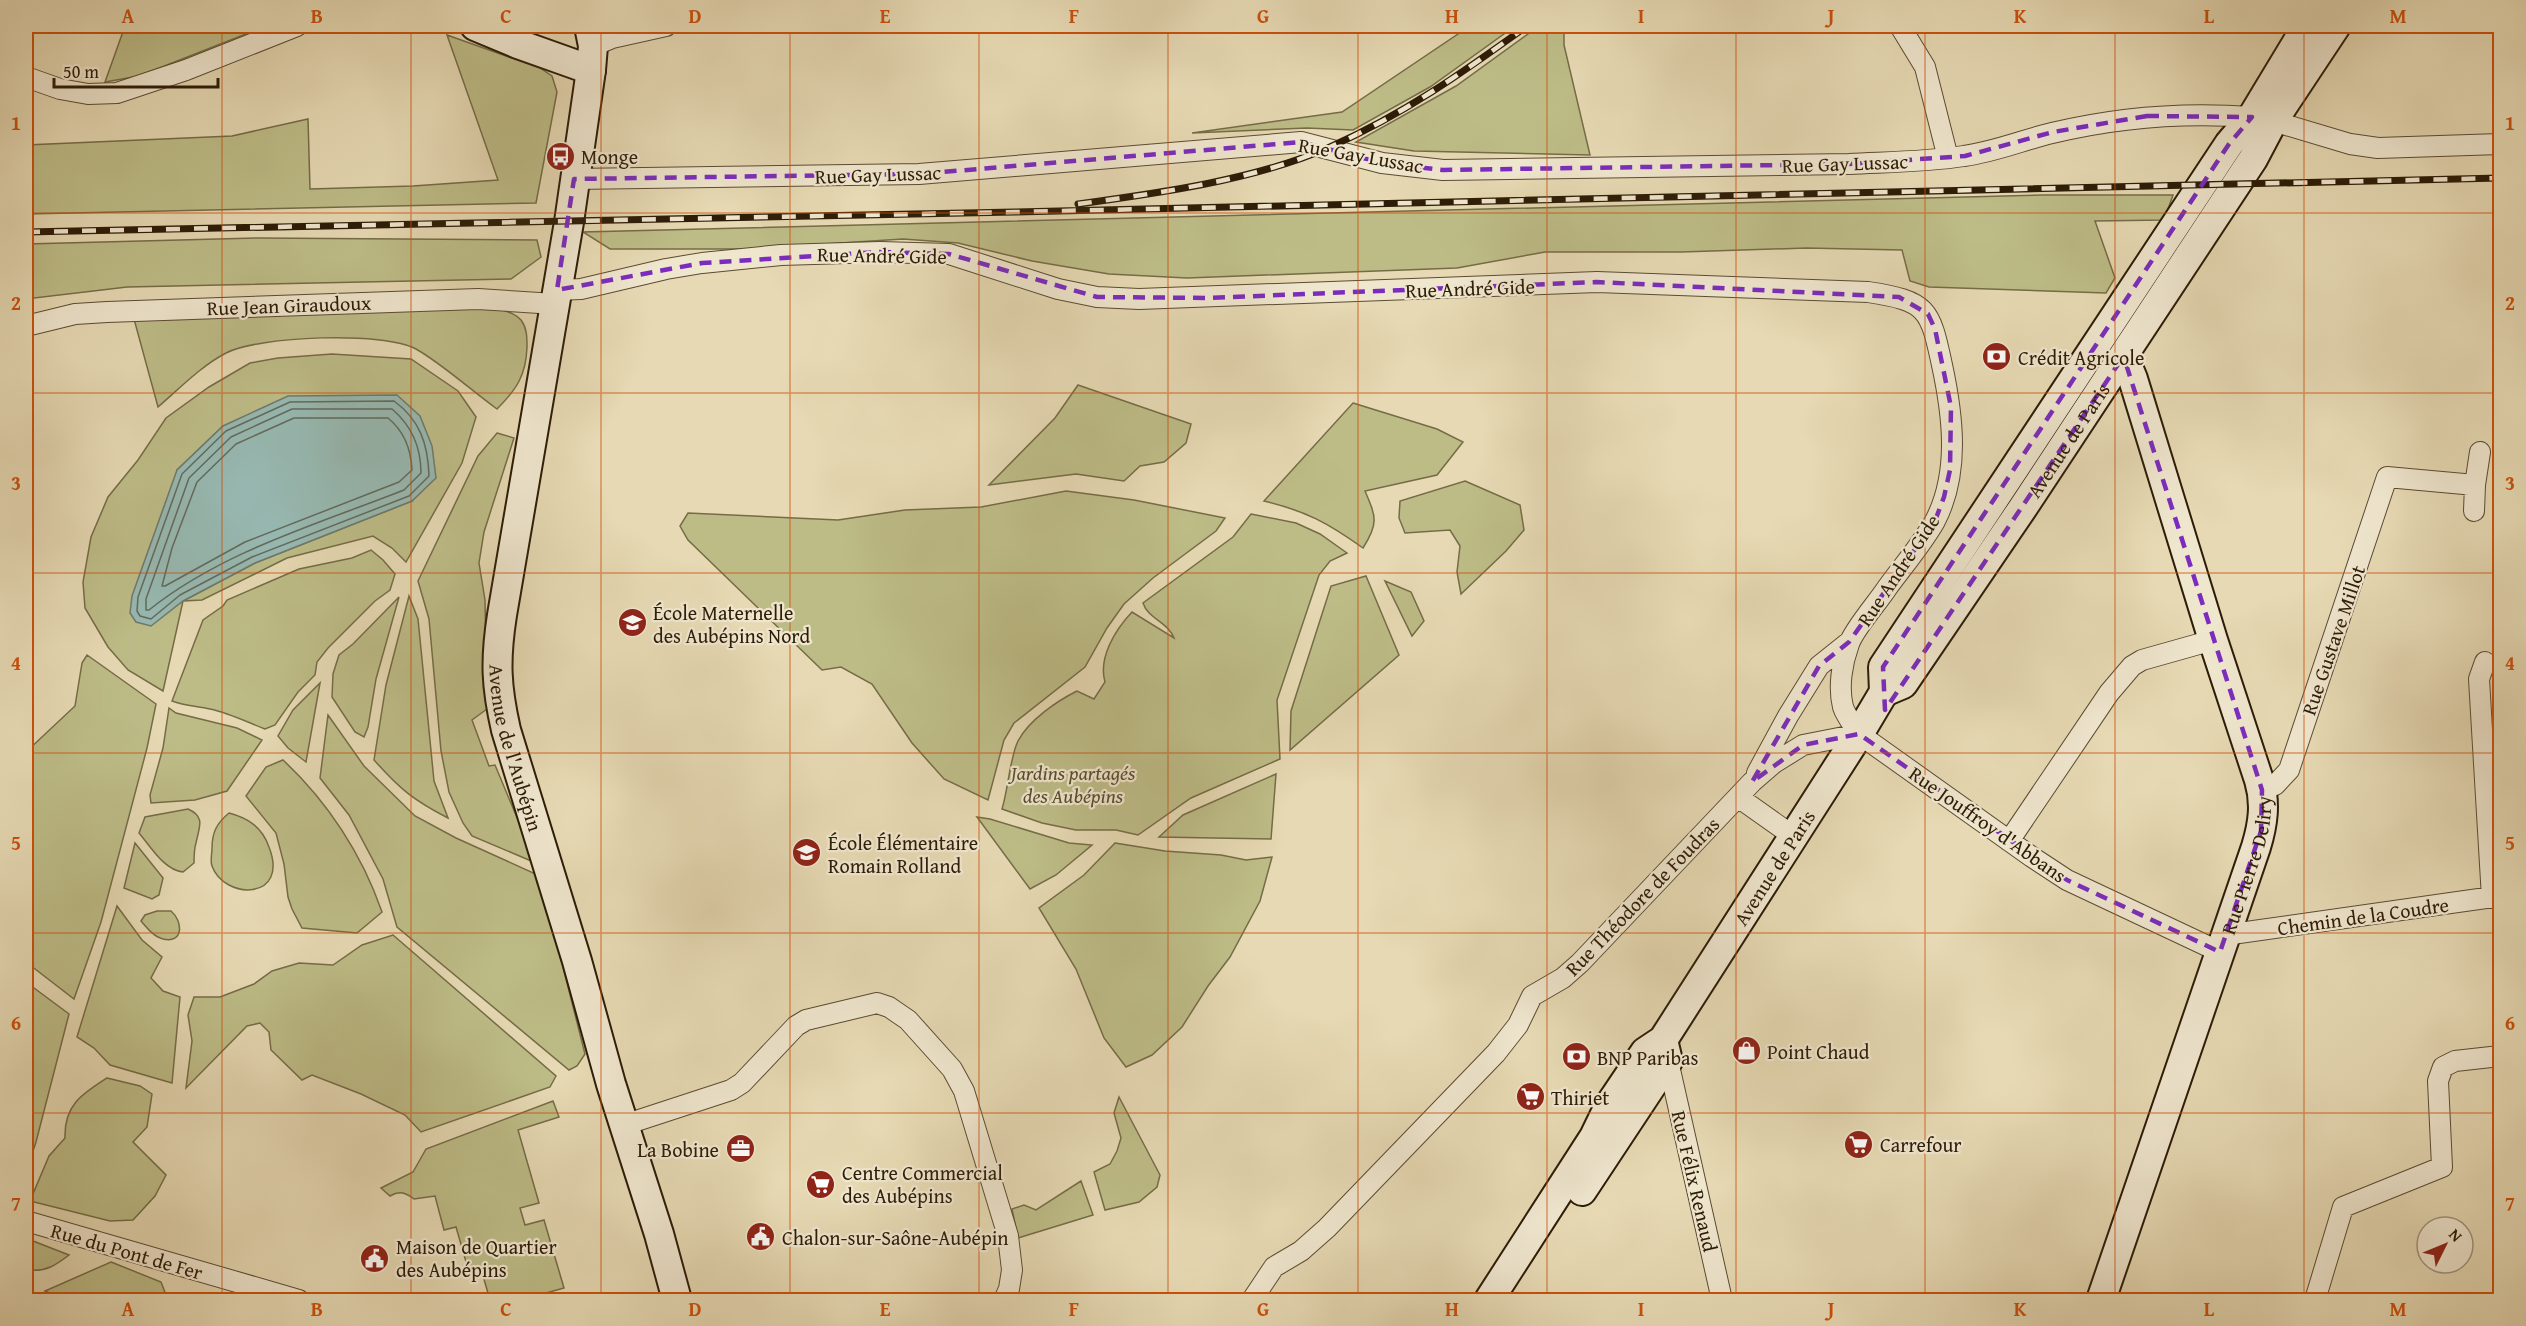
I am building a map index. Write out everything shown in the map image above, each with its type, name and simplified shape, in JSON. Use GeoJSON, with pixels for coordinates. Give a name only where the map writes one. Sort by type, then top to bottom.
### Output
{"type":"FeatureCollection","features":[{"type":"Feature","properties":{"kind":"main road"},"geometry":{"type":"LineString","coordinates":[[475,26],[518,44],[591,47]]}},
{"type":"Feature","properties":{"kind":"main road","name":"Avenue de Paris"},"geometry":{"type":"LineString","coordinates":[[1884,692],[1903,684],[2253,159],[2263,119],[2307,26]]}},
{"type":"Feature","properties":{"kind":"main road","name":"Avenue de Paris"},"geometry":{"type":"LineString","coordinates":[[1510,1300],[1666,1051],[1793,836],[1884,692],[1883,667],[2224,152],[2263,119],[2336,26]]}},
{"type":"Feature","properties":{"kind":"main road","name":"Avenue de l'Aubépin"},"geometry":{"type":"LineString","coordinates":[[591,47],[574,179],[502,615],[496,670],[506,730],[624,1125],[659,1234],[676,1300]]}},
{"type":"Feature","properties":{"kind":"main road","name":"Rue Pierre Deliry"},"geometry":{"type":"LineString","coordinates":[[2101,1300],[2261,831],[2264,803],[2262,790],[2213,640],[2133,379],[2128,367],[2121,360]]}},
{"type":"Feature","properties":{"kind":"main road","name":"Avenue de Paris"},"geometry":{"type":"LineString","coordinates":[[1489,1300],[1594,1137],[1610,1104],[1645,1052],[1666,1051]]}},
{"type":"Feature","properties":{"kind":"street"},"geometry":{"type":"LineString","coordinates":[[26,77],[60,89],[88,94],[117,93],[186,70],[297,26]]}},
{"type":"Feature","properties":{"kind":"street"},"geometry":{"type":"LineString","coordinates":[[591,47],[612,38],[666,26]]}},
{"type":"Feature","properties":{"kind":"street"},"geometry":{"type":"LineString","coordinates":[[1900,26],[1925,67],[1948,158]]}},
{"type":"Feature","properties":{"kind":"street","name":"Rue Gay Lussac"},"geometry":{"type":"LineString","coordinates":[[574,179],[919,174],[1300,142],[1382,163],[1443,170],[1915,161],[1992,150],[2053,132],[2147,116],[2210,114],[2263,119],[2350,144],[2378,148],[2500,144]]}},
{"type":"Feature","properties":{"kind":"street","name":"Rue André Gide"},"geometry":{"type":"LineString","coordinates":[[556,297],[666,268],[782,255],[879,252],[949,254],[1058,289],[1097,297],[1129,299],[1208,298],[1597,282],[1868,292],[1899,297],[1928,314],[1935,329],[1951,407],[1953,438],[1950,470],[1944,497],[1935,521],[1849,642],[1840,686],[1843,708],[1859,734]]}},
{"type":"Feature","properties":{"kind":"street","name":"Rue Jean Giraudoux"},"geometry":{"type":"LineString","coordinates":[[26,326],[75,314],[107,312],[556,297]]}},
{"type":"Feature","properties":{"kind":"street"},"geometry":{"type":"LineString","coordinates":[[2474,511],[2480,452]]}},
{"type":"Feature","properties":{"kind":"street","name":"Rue Gustave Millot"},"geometry":{"type":"LineString","coordinates":[[2262,790],[2275,785],[2289,770],[2387,477],[2475,485]]}},
{"type":"Feature","properties":{"kind":"street"},"geometry":{"type":"LineString","coordinates":[[2009,841],[2109,693],[2132,666],[2142,660],[2213,640]]}},
{"type":"Feature","properties":{"kind":"street"},"geometry":{"type":"LineString","coordinates":[[1752,782],[1788,716],[1820,666],[1849,642]]}},
{"type":"Feature","properties":{"kind":"street"},"geometry":{"type":"LineString","coordinates":[[2485,662],[2479,679],[2496,897]]}},
{"type":"Feature","properties":{"kind":"street","name":"Rue Jouffroy d'Abbans"},"geometry":{"type":"LineString","coordinates":[[1859,734],[2067,880],[2223,943]]}},
{"type":"Feature","properties":{"kind":"street","name":"Rue Théodore de Foudras"},"geometry":{"type":"LineString","coordinates":[[1252,1300],[1274,1267],[1301,1251],[1327,1228],[1497,1053],[1518,1025],[1532,996],[1563,978],[1580,963],[1752,782],[1785,755],[1803,745],[1859,734]]}},
{"type":"Feature","properties":{"kind":"street"},"geometry":{"type":"LineString","coordinates":[[1738,797],[1793,836]]}},
{"type":"Feature","properties":{"kind":"street","name":"Chemin de la Coudre"},"geometry":{"type":"LineString","coordinates":[[2223,943],[2496,897]]}},
{"type":"Feature","properties":{"kind":"street"},"geometry":{"type":"LineString","coordinates":[[624,1125],[731,1090],[742,1083],[796,1026],[806,1020],[877,1003],[889,1007],[908,1020],[946,1061],[964,1091],[1008,1236],[1012,1270],[1010,1289],[1004,1300]]}},
{"type":"Feature","properties":{"kind":"street","name":"Rue Félix Renaud"},"geometry":{"type":"LineString","coordinates":[[1666,1051],[1720,1291]]}},
{"type":"Feature","properties":{"kind":"street"},"geometry":{"type":"LineString","coordinates":[[2315,1300],[2343,1207],[2442,1167],[2438,1081],[2443,1067],[2455,1061],[2500,1056]]}},
{"type":"Feature","properties":{"kind":"street","name":"Rue du Pont de Fer"},"geometry":{"type":"LineString","coordinates":[[26,1221],[296,1300]]}},
{"type":"Feature","properties":{"kind":"highlighted area"},"geometry":{"type":"Polygon","coordinates":[[[2147,116],[2252,117],[2229,144],[1883,667],[1885,710],[2121,360],[2126,364],[2262,790],[2261,831],[2220,952],[2067,880],[1859,734],[1803,745],[1752,782],[1819,666],[1849,642],[1935,521],[1944,497],[1950,470],[1951,407],[1935,329],[1928,314],[1899,297],[1597,282],[1208,298],[1097,297],[949,254],[880,252],[702,263],[557,290],[574,179],[919,174],[1301,142],[1382,163],[1443,170],[1849,164],[1965,156],[2053,132],[2147,116]]]}},
{"type":"Feature","properties":{"kind":"green space"},"geometry":{"type":"Polygon","coordinates":[[[125,26],[266,26],[139,76],[105,82],[125,26]]]}},
{"type":"Feature","properties":{"kind":"green space"},"geometry":{"type":"Polygon","coordinates":[[[1470,26],[1515,26],[1430,87],[1353,130],[1307,128],[1192,133],[1342,112],[1470,26]]]}},
{"type":"Feature","properties":{"kind":"green space"},"geometry":{"type":"Polygon","coordinates":[[[1539,26],[1560,26],[1564,30],[1564,45],[1590,155],[1414,151],[1356,142],[1456,86],[1539,26]]]}},
{"type":"Feature","properties":{"kind":"green space"},"geometry":{"type":"Polygon","coordinates":[[[447,35],[540,68],[552,76],[557,92],[536,203],[26,214],[26,145],[232,136],[308,119],[310,189],[413,186],[498,180],[447,35]]]}},
{"type":"Feature","properties":{"kind":"green space"},"geometry":{"type":"Polygon","coordinates":[[[2044,195],[2173,195],[2164,220],[2095,221],[2115,278],[2106,293],[1929,287],[1910,281],[1902,250],[1806,248],[1681,252],[1545,252],[1457,268],[1187,278],[1109,274],[1032,261],[958,243],[903,239],[746,249],[610,249],[583,232],[2044,195]]]}},
{"type":"Feature","properties":{"kind":"green space"},"geometry":{"type":"Polygon","coordinates":[[[258,238],[537,240],[541,257],[511,279],[127,287],[26,299],[26,244],[258,238]]]}},
{"type":"Feature","properties":{"kind":"green space"},"geometry":{"type":"Polygon","coordinates":[[[495,308],[512,313],[521,320],[526,329],[527,343],[525,366],[519,381],[497,409],[416,349],[400,343],[350,338],[292,340],[242,347],[208,364],[158,407],[134,319],[495,308]]]}},
{"type":"Feature","properties":{"kind":"green space"},"geometry":{"type":"Polygon","coordinates":[[[332,354],[411,359],[458,391],[476,417],[462,463],[406,562],[392,548],[373,536],[287,558],[202,600],[183,601],[163,691],[128,670],[108,647],[85,608],[83,582],[91,537],[108,497],[138,460],[166,418],[209,387],[250,363],[278,358],[332,354]],[[223,426],[177,470],[183,601],[255,563],[412,501],[223,426]]]}},
{"type":"Feature","properties":{"kind":"green space"},"geometry":{"type":"Polygon","coordinates":[[[1078,385],[1191,424],[1186,443],[1164,462],[1140,466],[1124,481],[1076,474],[989,485],[1055,418],[1078,385]]]}},
{"type":"Feature","properties":{"kind":"green space"},"geometry":{"type":"Polygon","coordinates":[[[1353,403],[1437,429],[1463,442],[1437,475],[1365,491],[1372,507],[1374,526],[1363,548],[1316,519],[1264,501],[1353,403]]]}},
{"type":"Feature","properties":{"kind":"green space"},"geometry":{"type":"Polygon","coordinates":[[[497,433],[514,438],[484,532],[479,563],[485,600],[487,709],[472,720],[489,766],[495,765],[536,863],[472,836],[463,823],[449,792],[441,751],[429,619],[418,581],[478,456],[497,433]]]}},
{"type":"Feature","properties":{"kind":"green space"},"geometry":{"type":"Polygon","coordinates":[[[1465,481],[1520,505],[1524,530],[1506,551],[1461,594],[1457,572],[1460,546],[1450,530],[1405,533],[1399,518],[1400,501],[1465,481]]]}},
{"type":"Feature","properties":{"kind":"green space"},"geometry":{"type":"Polygon","coordinates":[[[1066,491],[1134,500],[1225,518],[1216,531],[1153,578],[1124,604],[1107,628],[1085,667],[1014,723],[1004,740],[988,800],[944,779],[912,743],[872,684],[841,667],[822,670],[688,540],[680,526],[688,513],[838,520],[905,510],[981,507],[1066,491]]]}},
{"type":"Feature","properties":{"kind":"green space","name":"Jardins partagés des Aubépins"},"geometry":{"type":"Polygon","coordinates":[[[1251,514],[1296,523],[1320,534],[1347,553],[1330,561],[1319,575],[1277,700],[1280,759],[1191,798],[1138,835],[1116,830],[1076,830],[1042,823],[1002,809],[1015,748],[1023,733],[1052,706],[1077,691],[1094,699],[1105,682],[1103,673],[1106,654],[1114,636],[1132,612],[1174,638],[1167,628],[1149,613],[1143,603],[1233,537],[1251,514]]]}},
{"type":"Feature","properties":{"kind":"green space"},"geometry":{"type":"Polygon","coordinates":[[[371,550],[395,574],[390,590],[375,601],[328,648],[317,662],[315,675],[298,692],[275,725],[265,729],[231,715],[172,701],[203,620],[223,606],[227,600],[299,569],[352,558],[371,550]]]}},
{"type":"Feature","properties":{"kind":"green space"},"geometry":{"type":"Polygon","coordinates":[[[1366,576],[1399,655],[1290,750],[1291,711],[1331,586],[1366,576]]]}},
{"type":"Feature","properties":{"kind":"green space"},"geometry":{"type":"Polygon","coordinates":[[[1385,581],[1411,592],[1424,621],[1412,636],[1385,581]]]}},
{"type":"Feature","properties":{"kind":"green space"},"geometry":{"type":"Polygon","coordinates":[[[409,596],[418,619],[434,781],[448,818],[408,793],[374,760],[386,685],[409,596]]]}},
{"type":"Feature","properties":{"kind":"green space"},"geometry":{"type":"Polygon","coordinates":[[[399,597],[376,679],[368,727],[364,737],[355,732],[332,697],[333,674],[339,655],[353,644],[399,597]]]}},
{"type":"Feature","properties":{"kind":"green space"},"geometry":{"type":"Polygon","coordinates":[[[87,655],[156,704],[147,748],[101,922],[74,999],[26,962],[26,752],[75,706],[82,663],[87,655]]]}},
{"type":"Feature","properties":{"kind":"green space"},"geometry":{"type":"Polygon","coordinates":[[[320,683],[306,762],[288,748],[278,736],[293,710],[320,683]]]}},
{"type":"Feature","properties":{"kind":"green space"},"geometry":{"type":"Polygon","coordinates":[[[169,708],[176,713],[237,728],[262,740],[227,791],[195,800],[151,803],[150,795],[163,748],[169,708]]]}},
{"type":"Feature","properties":{"kind":"green space"},"geometry":{"type":"Polygon","coordinates":[[[328,715],[364,766],[415,816],[456,838],[540,876],[585,1054],[577,1066],[569,1070],[397,927],[383,879],[349,815],[320,778],[328,715]]]}},
{"type":"Feature","properties":{"kind":"green space"},"geometry":{"type":"Polygon","coordinates":[[[283,760],[314,793],[342,830],[374,890],[382,912],[357,933],[302,928],[292,909],[276,833],[246,796],[266,767],[283,760]]]}},
{"type":"Feature","properties":{"kind":"green space"},"geometry":{"type":"Polygon","coordinates":[[[1276,774],[1271,839],[1159,837],[1183,815],[1276,774]]]}},
{"type":"Feature","properties":{"kind":"green space"},"geometry":{"type":"Polygon","coordinates":[[[188,809],[197,815],[200,827],[194,863],[183,872],[164,862],[139,833],[145,817],[188,809]]]}},
{"type":"Feature","properties":{"kind":"green space"},"geometry":{"type":"Polygon","coordinates":[[[229,813],[253,824],[266,840],[273,865],[271,878],[263,886],[241,889],[229,885],[219,877],[212,866],[214,833],[221,820],[229,813]]]}},
{"type":"Feature","properties":{"kind":"green space"},"geometry":{"type":"Polygon","coordinates":[[[977,817],[1069,843],[1092,845],[1056,875],[1030,889],[977,817]]]}},
{"type":"Feature","properties":{"kind":"green space"},"geometry":{"type":"Polygon","coordinates":[[[135,843],[163,878],[159,895],[152,899],[124,888],[135,843]]]}},
{"type":"Feature","properties":{"kind":"green space"},"geometry":{"type":"Polygon","coordinates":[[[1115,843],[1246,860],[1272,857],[1260,901],[1230,957],[1182,1027],[1152,1055],[1126,1067],[1104,1038],[1076,969],[1039,908],[1084,875],[1115,843]]]}},
{"type":"Feature","properties":{"kind":"green space"},"geometry":{"type":"Polygon","coordinates":[[[117,906],[142,940],[162,957],[151,978],[163,991],[180,997],[172,1083],[110,1065],[94,1048],[77,1037],[117,906]]]}},
{"type":"Feature","properties":{"kind":"green space"},"geometry":{"type":"Polygon","coordinates":[[[157,911],[171,911],[175,915],[179,931],[175,938],[170,940],[160,938],[141,921],[145,915],[157,911]]]}},
{"type":"Feature","properties":{"kind":"green space"},"geometry":{"type":"Polygon","coordinates":[[[393,935],[556,1076],[550,1087],[421,1132],[405,1115],[361,1094],[312,1075],[302,1080],[271,1050],[269,1032],[260,1023],[247,1026],[186,1088],[192,1041],[188,1015],[194,997],[220,997],[254,984],[272,971],[299,963],[333,965],[362,945],[393,935]]]}},
{"type":"Feature","properties":{"kind":"green space"},"geometry":{"type":"Polygon","coordinates":[[[26,982],[69,1014],[26,1172],[26,982]]]}},
{"type":"Feature","properties":{"kind":"green space"},"geometry":{"type":"Polygon","coordinates":[[[107,1078],[140,1086],[152,1094],[147,1127],[133,1142],[166,1175],[155,1196],[133,1220],[110,1221],[30,1201],[49,1156],[65,1138],[65,1127],[71,1109],[82,1095],[107,1078]]]}},
{"type":"Feature","properties":{"kind":"green space"},"geometry":{"type":"Polygon","coordinates":[[[1119,1097],[1160,1175],[1157,1187],[1139,1202],[1105,1210],[1094,1172],[1110,1164],[1117,1151],[1121,1138],[1114,1113],[1119,1097]]]}},
{"type":"Feature","properties":{"kind":"green space"},"geometry":{"type":"Polygon","coordinates":[[[553,1101],[559,1117],[518,1130],[539,1203],[520,1208],[525,1225],[544,1220],[564,1288],[521,1300],[490,1300],[481,1269],[469,1272],[456,1227],[444,1230],[435,1196],[414,1199],[400,1193],[390,1196],[381,1188],[413,1172],[426,1149],[553,1101]]]}},
{"type":"Feature","properties":{"kind":"green space"},"geometry":{"type":"Polygon","coordinates":[[[1081,1181],[1093,1215],[1018,1238],[1012,1209],[1024,1205],[1036,1210],[1081,1181]]]}},
{"type":"Feature","properties":{"kind":"green space"},"geometry":{"type":"Polygon","coordinates":[[[28,1239],[69,1255],[50,1267],[29,1270],[26,1263],[28,1239]]]}},
{"type":"Feature","properties":{"kind":"green space"},"geometry":{"type":"Polygon","coordinates":[[[111,1262],[161,1282],[168,1300],[66,1300],[45,1291],[111,1262]]]}},
{"type":"Feature","properties":{"kind":"water"},"geometry":{"type":"Polygon","coordinates":[[[397,395],[420,416],[432,446],[436,478],[412,501],[255,563],[183,601],[151,626],[136,622],[130,613],[132,596],[177,470],[223,426],[288,396],[397,395]]]}},
{"type":"Feature","properties":{"kind":"railway"},"geometry":{"type":"LineString","coordinates":[[1078,204],[1174,190],[1239,177],[1330,147],[1408,107],[1527,26]]}},
{"type":"Feature","properties":{"kind":"railway"},"geometry":{"type":"LineString","coordinates":[[26,232],[2500,178]]}},
{"type":"Feature","properties":{"kind":"place","name":"Monge"},"geometry":{"type":"Point","coordinates":[560,156]}},
{"type":"Feature","properties":{"kind":"place","name":"Crédit Agricole"},"geometry":{"type":"Point","coordinates":[1997,357]}},
{"type":"Feature","properties":{"kind":"place","name":"École Maternelle des Aubépins Nord"},"geometry":{"type":"Point","coordinates":[632,623]}},
{"type":"Feature","properties":{"kind":"place","name":"École Élémentaire Romain Rolland"},"geometry":{"type":"Point","coordinates":[807,853]}},
{"type":"Feature","properties":{"kind":"place","name":"Point Chaud"},"geometry":{"type":"Point","coordinates":[1746,1051]}},
{"type":"Feature","properties":{"kind":"place","name":"BNP Paribas"},"geometry":{"type":"Point","coordinates":[1576,1057]}},
{"type":"Feature","properties":{"kind":"place","name":"Thiriet"},"geometry":{"type":"Point","coordinates":[1530,1097]}},
{"type":"Feature","properties":{"kind":"place","name":"Carrefour"},"geometry":{"type":"Point","coordinates":[1859,1144]}},
{"type":"Feature","properties":{"kind":"place","name":"La Bobine"},"geometry":{"type":"Point","coordinates":[740,1149]}},
{"type":"Feature","properties":{"kind":"place","name":"Centre Commercial des Aubépins"},"geometry":{"type":"Point","coordinates":[821,1184]}},
{"type":"Feature","properties":{"kind":"place","name":"Chalon-sur-Saône-Aubépin"},"geometry":{"type":"Point","coordinates":[761,1237]}},
{"type":"Feature","properties":{"kind":"place","name":"Maison de Quartier des Aubépins"},"geometry":{"type":"Point","coordinates":[375,1258]}}]}
